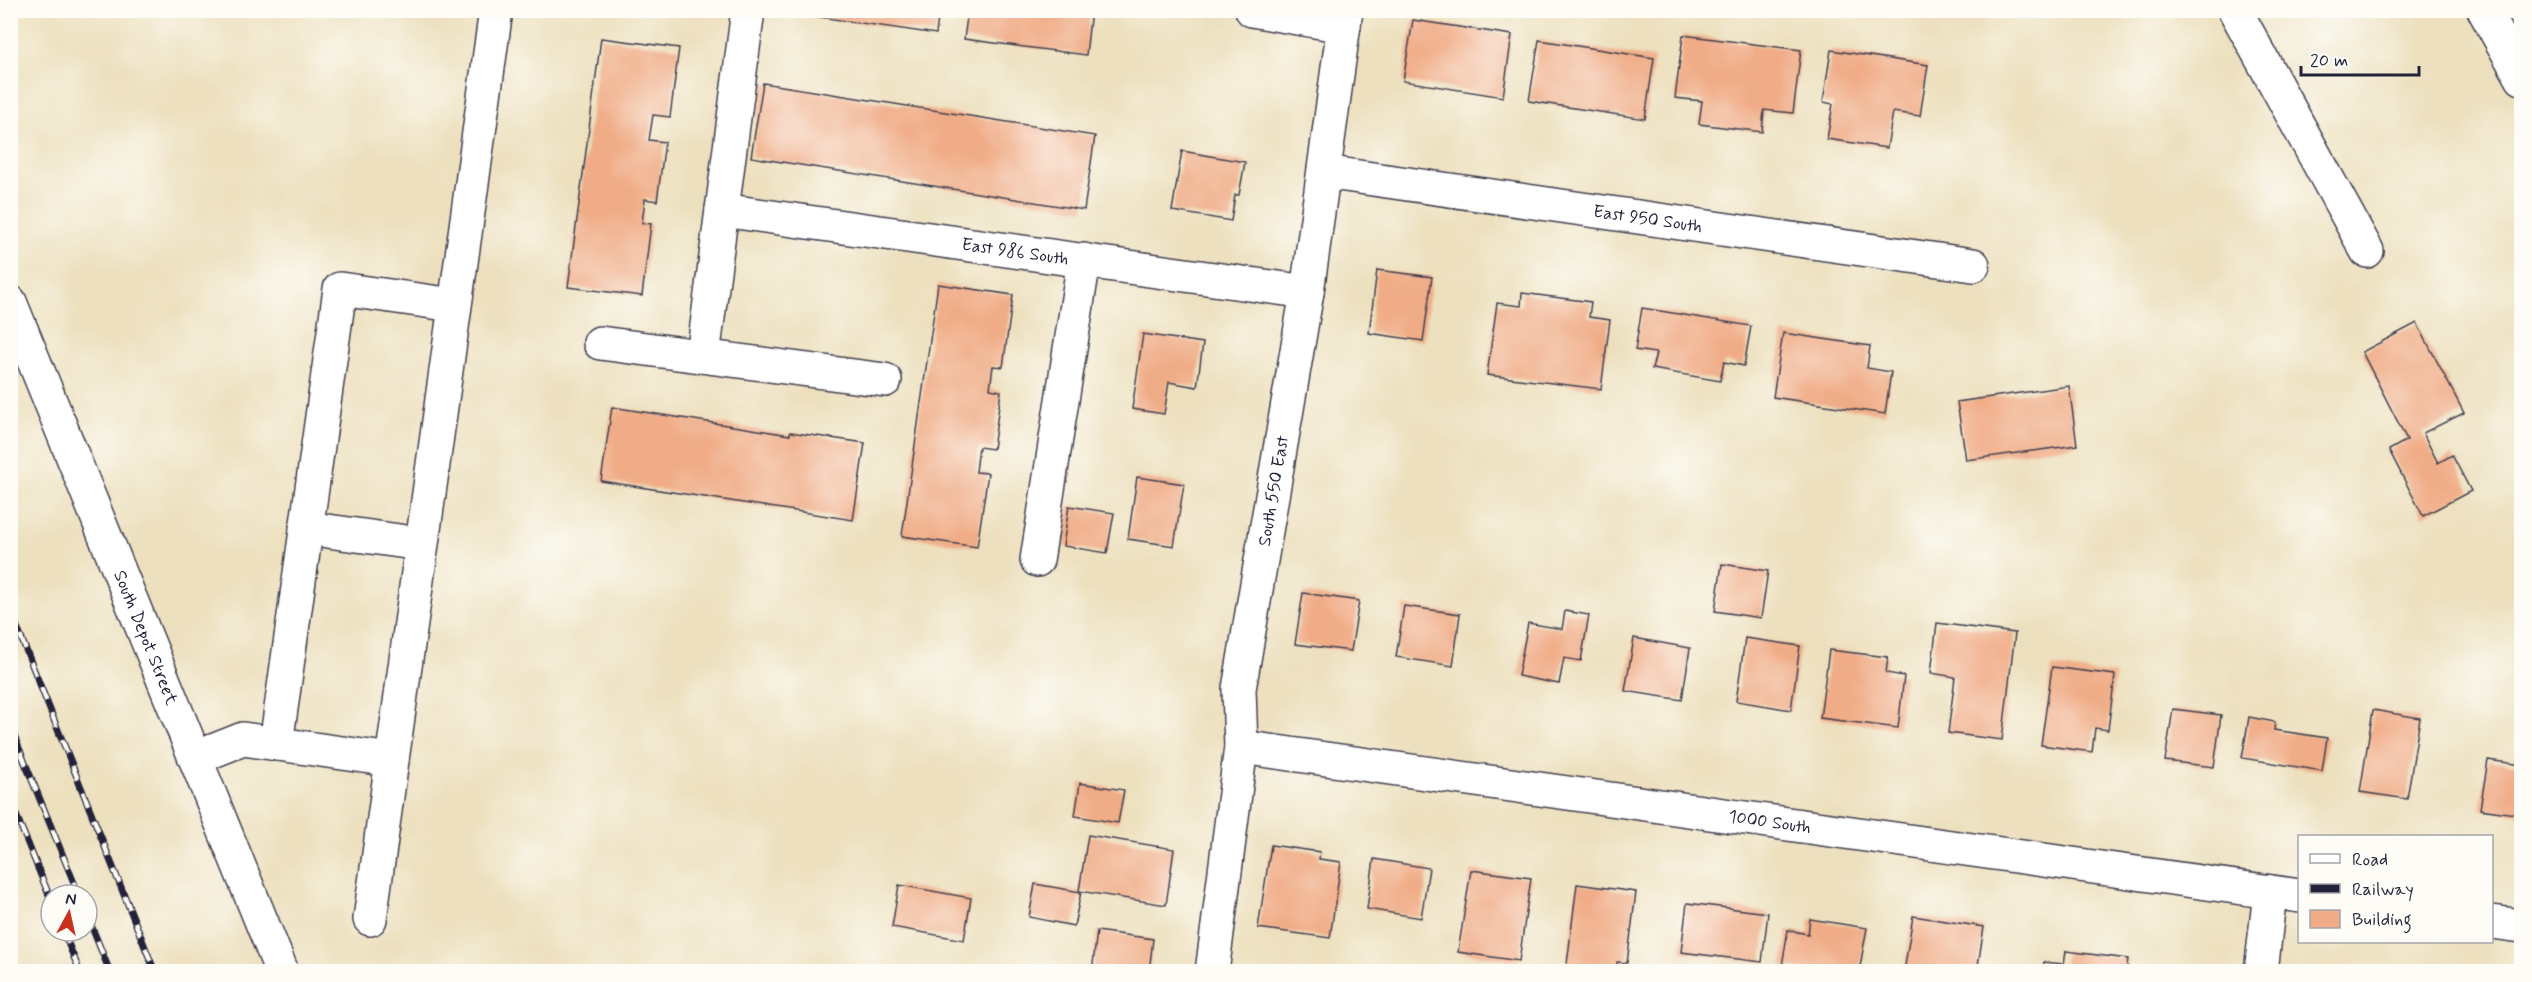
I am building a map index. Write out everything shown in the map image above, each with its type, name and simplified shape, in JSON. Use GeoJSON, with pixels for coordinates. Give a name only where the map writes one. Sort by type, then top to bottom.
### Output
{"type":"FeatureCollection","features":[{"type":"Feature","properties":{"kind":"street"},"geometry":{"type":"LineString","coordinates":[[370,919],[496,10]]}},
{"type":"Feature","properties":{"kind":"street"},"geometry":{"type":"LineString","coordinates":[[703,356],[748,10]]}},
{"type":"Feature","properties":{"kind":"street"},"geometry":{"type":"LineString","coordinates":[[1252,10],[1345,18]]}},
{"type":"Feature","properties":{"kind":"street"},"geometry":{"type":"LineString","coordinates":[[2235,10],[2367,251]]}},
{"type":"Feature","properties":{"kind":"street"},"geometry":{"type":"LineString","coordinates":[[2484,10],[2522,78]]}},
{"type":"Feature","properties":{"kind":"street","name":"South 550 East"},"geometry":{"type":"LineString","coordinates":[[1212,972],[1241,747],[1239,689],[1307,292],[1345,18]]}},
{"type":"Feature","properties":{"kind":"street","name":"East 950 South"},"geometry":{"type":"LineString","coordinates":[[1324,171],[1973,265]]}},
{"type":"Feature","properties":{"kind":"street","name":"East 986 South"},"geometry":{"type":"LineString","coordinates":[[722,210],[1307,292]]}},
{"type":"Feature","properties":{"kind":"street"},"geometry":{"type":"LineString","coordinates":[[1037,560],[1084,260]]}},
{"type":"Feature","properties":{"kind":"street"},"geometry":{"type":"LineString","coordinates":[[276,744],[340,289],[454,305]]}},
{"type":"Feature","properties":{"kind":"street","name":"South Depot Street"},"geometry":{"type":"LineString","coordinates":[[10,302],[282,972]]}},
{"type":"Feature","properties":{"kind":"street"},"geometry":{"type":"LineString","coordinates":[[600,343],[885,380]]}},
{"type":"Feature","properties":{"kind":"street"},"geometry":{"type":"LineString","coordinates":[[306,528],[421,544]]}},
{"type":"Feature","properties":{"kind":"street"},"geometry":{"type":"LineString","coordinates":[[195,759],[243,739],[392,760]]}},
{"type":"Feature","properties":{"kind":"street","name":"1000 South"},"geometry":{"type":"LineString","coordinates":[[1241,747],[2285,894]]}},
{"type":"Feature","properties":{"kind":"street"},"geometry":{"type":"LineString","coordinates":[[2261,972],[2285,894]]}},
{"type":"Feature","properties":{"kind":"street"},"geometry":{"type":"LineString","coordinates":[[2493,922],[2522,926]]}},
{"type":"Feature","properties":{"kind":"building"},"geometry":{"type":"Polygon","coordinates":[[[772,10],[939,10],[936,34],[772,10]]]}},
{"type":"Feature","properties":{"kind":"building"},"geometry":{"type":"Polygon","coordinates":[[[968,10],[1091,10],[1086,55],[964,39],[968,10]]]}},
{"type":"Feature","properties":{"kind":"building"},"geometry":{"type":"Polygon","coordinates":[[[1413,20],[1512,35],[1503,97],[1403,81],[1413,20]]]}},
{"type":"Feature","properties":{"kind":"building"},"geometry":{"type":"Polygon","coordinates":[[[1683,35],[1801,50],[1793,113],[1764,110],[1762,132],[1699,124],[1702,101],[1675,98],[1683,35]]]}},
{"type":"Feature","properties":{"kind":"building"},"geometry":{"type":"Polygon","coordinates":[[[601,38],[679,48],[670,117],[653,115],[649,140],[665,142],[657,201],[645,199],[642,223],[651,224],[642,296],[568,287],[601,38]]]}},
{"type":"Feature","properties":{"kind":"building"},"geometry":{"type":"Polygon","coordinates":[[[1539,40],[1654,58],[1645,119],[1529,101],[1539,40]]]}},
{"type":"Feature","properties":{"kind":"building"},"geometry":{"type":"Polygon","coordinates":[[[1831,50],[1928,65],[1920,116],[1893,112],[1887,148],[1827,139],[1833,104],[1823,102],[1831,50]]]}},
{"type":"Feature","properties":{"kind":"building"},"geometry":{"type":"Polygon","coordinates":[[[763,83],[1095,136],[1084,210],[751,157],[763,83]]]}},
{"type":"Feature","properties":{"kind":"building"},"geometry":{"type":"Polygon","coordinates":[[[1182,151],[1245,162],[1239,195],[1235,195],[1231,221],[1172,211],[1182,151]]]}},
{"type":"Feature","properties":{"kind":"building"},"geometry":{"type":"Polygon","coordinates":[[[1377,270],[1432,277],[1423,341],[1369,333],[1377,270]]]}},
{"type":"Feature","properties":{"kind":"building"},"geometry":{"type":"Polygon","coordinates":[[[938,284],[1013,295],[1003,367],[993,366],[990,389],[1001,391],[993,449],[979,447],[976,472],[988,473],[977,547],[902,536],[938,284]]]}},
{"type":"Feature","properties":{"kind":"building"},"geometry":{"type":"Polygon","coordinates":[[[1522,293],[1591,302],[1589,317],[1610,320],[1601,389],[1487,375],[1497,303],[1521,306],[1522,293]]]}},
{"type":"Feature","properties":{"kind":"building"},"geometry":{"type":"Polygon","coordinates":[[[1642,308],[1751,326],[1744,366],[1724,362],[1720,381],[1652,369],[1656,353],[1635,350],[1642,308]]]}},
{"type":"Feature","properties":{"kind":"building"},"geometry":{"type":"Polygon","coordinates":[[[2417,323],[2464,413],[2423,433],[2438,463],[2452,455],[2471,491],[2423,516],[2389,450],[2407,440],[2362,352],[2417,323]]]}},
{"type":"Feature","properties":{"kind":"building"},"geometry":{"type":"Polygon","coordinates":[[[1783,333],[1870,346],[1867,368],[1891,372],[1885,414],[1773,397],[1783,333]]]}},
{"type":"Feature","properties":{"kind":"building"},"geometry":{"type":"Polygon","coordinates":[[[1143,334],[1203,343],[1197,387],[1169,382],[1164,414],[1132,409],[1143,334]]]}},
{"type":"Feature","properties":{"kind":"building"},"geometry":{"type":"Polygon","coordinates":[[[2069,386],[2077,445],[1966,460],[1957,402],[2069,386]]]}},
{"type":"Feature","properties":{"kind":"building"},"geometry":{"type":"Polygon","coordinates":[[[612,407],[790,435],[790,432],[865,443],[853,520],[601,481],[612,407]]]}},
{"type":"Feature","properties":{"kind":"building"},"geometry":{"type":"Polygon","coordinates":[[[1137,477],[1184,484],[1174,546],[1128,539],[1137,477]]]}},
{"type":"Feature","properties":{"kind":"building"},"geometry":{"type":"Polygon","coordinates":[[[1069,506],[1114,513],[1107,553],[1063,546],[1069,506]]]}},
{"type":"Feature","properties":{"kind":"building"},"geometry":{"type":"Polygon","coordinates":[[[1722,564],[1768,571],[1761,618],[1715,611],[1722,564]]]}},
{"type":"Feature","properties":{"kind":"building"},"geometry":{"type":"Polygon","coordinates":[[[1303,593],[1359,601],[1351,651],[1295,644],[1303,593]]]}},
{"type":"Feature","properties":{"kind":"building"},"geometry":{"type":"Polygon","coordinates":[[[1404,606],[1460,614],[1453,666],[1396,657],[1404,606]]]}},
{"type":"Feature","properties":{"kind":"building"},"geometry":{"type":"Polygon","coordinates":[[[1565,611],[1589,615],[1581,661],[1564,658],[1559,684],[1518,676],[1528,623],[1562,629],[1565,611]]]}},
{"type":"Feature","properties":{"kind":"building"},"geometry":{"type":"Polygon","coordinates":[[[1937,623],[2015,633],[2002,740],[1948,733],[1955,677],[1931,673],[1937,623]]]}},
{"type":"Feature","properties":{"kind":"building"},"geometry":{"type":"Polygon","coordinates":[[[1634,638],[1690,648],[1682,700],[1625,691],[1634,638]]]}},
{"type":"Feature","properties":{"kind":"building"},"geometry":{"type":"Polygon","coordinates":[[[1745,638],[1800,646],[1791,710],[1736,701],[1745,638]]]}},
{"type":"Feature","properties":{"kind":"building"},"geometry":{"type":"Polygon","coordinates":[[[1829,650],[1888,657],[1886,673],[1904,676],[1898,728],[1820,718],[1829,650]]]}},
{"type":"Feature","properties":{"kind":"building"},"geometry":{"type":"Polygon","coordinates":[[[2052,667],[2115,675],[2108,730],[2095,728],[2092,752],[2041,745],[2052,667]]]}},
{"type":"Feature","properties":{"kind":"building"},"geometry":{"type":"Polygon","coordinates":[[[2173,709],[2221,715],[2214,767],[2165,761],[2173,709]]]}},
{"type":"Feature","properties":{"kind":"building"},"geometry":{"type":"Polygon","coordinates":[[[2373,710],[2420,718],[2407,799],[2360,792],[2373,710]]]}},
{"type":"Feature","properties":{"kind":"building"},"geometry":{"type":"Polygon","coordinates":[[[2249,717],[2275,722],[2274,730],[2327,738],[2322,771],[2242,758],[2249,717]]]}},
{"type":"Feature","properties":{"kind":"building"},"geometry":{"type":"Polygon","coordinates":[[[2488,760],[2522,765],[2522,815],[2480,809],[2488,760]]]}},
{"type":"Feature","properties":{"kind":"building"},"geometry":{"type":"Polygon","coordinates":[[[1080,783],[1124,790],[1118,823],[1075,816],[1080,783]]]}},
{"type":"Feature","properties":{"kind":"building"},"geometry":{"type":"Polygon","coordinates":[[[1088,835],[1174,849],[1166,905],[1079,891],[1088,835]]]}},
{"type":"Feature","properties":{"kind":"building"},"geometry":{"type":"Polygon","coordinates":[[[1271,845],[1320,852],[1319,859],[1341,862],[1330,938],[1258,928],[1271,845]]]}},
{"type":"Feature","properties":{"kind":"building"},"geometry":{"type":"Polygon","coordinates":[[[1374,859],[1429,868],[1421,918],[1367,909],[1374,859]]]}},
{"type":"Feature","properties":{"kind":"building"},"geometry":{"type":"Polygon","coordinates":[[[1471,870],[1531,878],[1519,961],[1458,952],[1471,870]]]}},
{"type":"Feature","properties":{"kind":"building"},"geometry":{"type":"Polygon","coordinates":[[[1035,884],[1081,892],[1074,926],[1029,917],[1035,884]]]}},
{"type":"Feature","properties":{"kind":"building"},"geometry":{"type":"Polygon","coordinates":[[[1577,884],[1636,892],[1627,963],[1617,962],[1616,972],[1566,972],[1577,884]]]}},
{"type":"Feature","properties":{"kind":"building"},"geometry":{"type":"Polygon","coordinates":[[[899,885],[971,898],[964,940],[892,927],[899,885]]]}},
{"type":"Feature","properties":{"kind":"building"},"geometry":{"type":"Polygon","coordinates":[[[1687,903],[1768,913],[1762,962],[1681,952],[1687,903]]]}},
{"type":"Feature","properties":{"kind":"building"},"geometry":{"type":"Polygon","coordinates":[[[1913,916],[1984,927],[1977,972],[1904,972],[1913,916]]]}},
{"type":"Feature","properties":{"kind":"building"},"geometry":{"type":"Polygon","coordinates":[[[1810,919],[1867,928],[1859,972],[1815,972],[1782,966],[1788,930],[1808,934],[1810,919]]]}},
{"type":"Feature","properties":{"kind":"building"},"geometry":{"type":"Polygon","coordinates":[[[1097,931],[1153,939],[1149,972],[1092,972],[1097,931]]]}},
{"type":"Feature","properties":{"kind":"building"},"geometry":{"type":"Polygon","coordinates":[[[2066,951],[2128,959],[2126,972],[2043,972],[2044,962],[2064,964],[2066,951]]]}},
{"type":"Feature","properties":{"kind":"railway"},"geometry":{"type":"LineString","coordinates":[[10,610],[155,972]]}},
{"type":"Feature","properties":{"kind":"railway"},"geometry":{"type":"LineString","coordinates":[[10,726],[74,883]]}},
{"type":"Feature","properties":{"kind":"railway"},"geometry":{"type":"LineString","coordinates":[[10,800],[44,883]]}},
{"type":"Feature","properties":{"kind":"railway"},"geometry":{"type":"LineString","coordinates":[[68,943],[80,972]]}},
{"type":"Feature","properties":{"kind":"railway"},"geometry":{"type":"LineString","coordinates":[[98,943],[110,972]]}}]}
